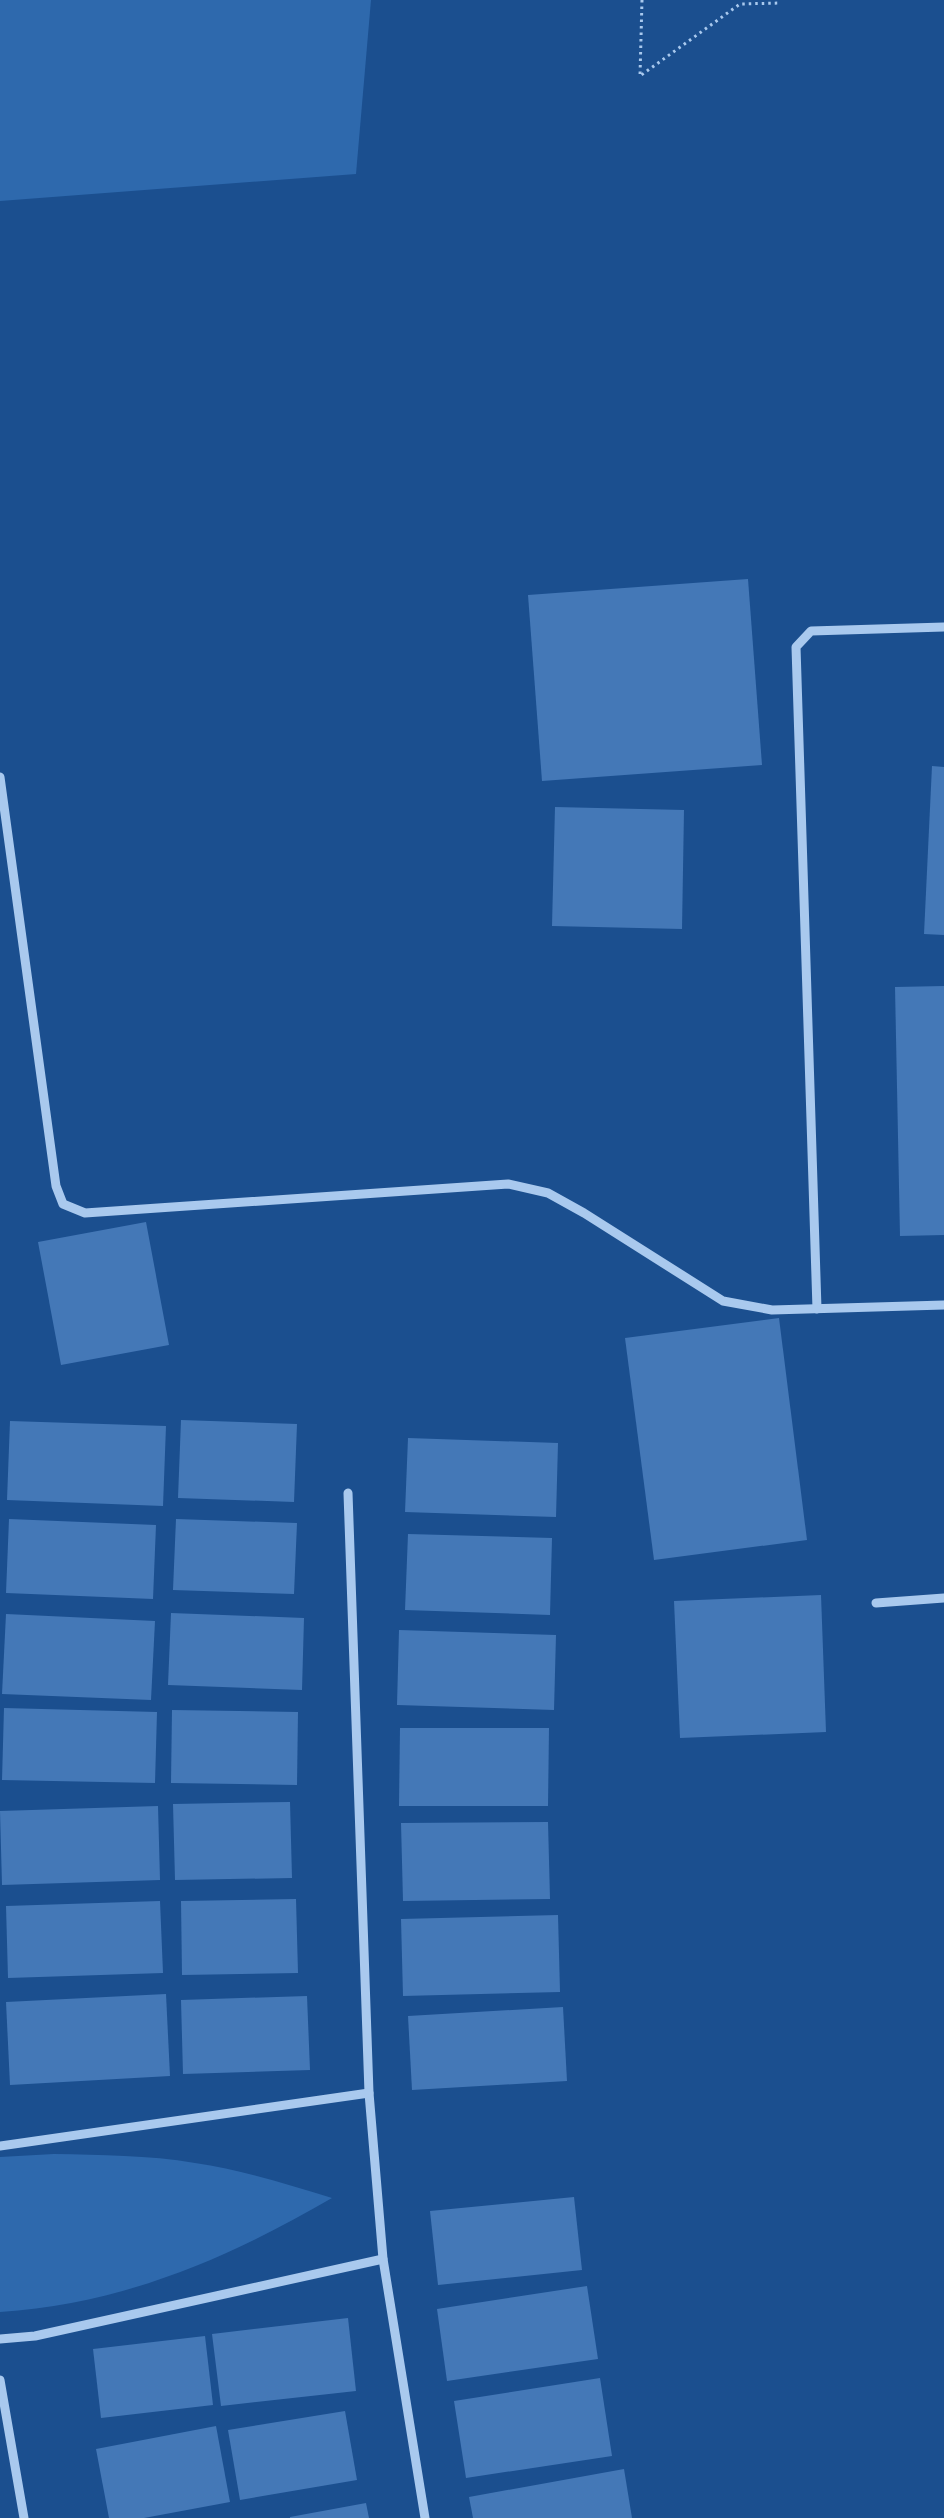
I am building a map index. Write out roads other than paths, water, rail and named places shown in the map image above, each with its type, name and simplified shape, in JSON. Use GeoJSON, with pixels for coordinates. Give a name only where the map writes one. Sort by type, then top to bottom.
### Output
{"type":"FeatureCollection","features":[{"type":"Feature","properties":{"kind":"lane"},"geometry":{"type":"LineString","coordinates":[[817,1309],[796,647],[811,631],[944,627]]}},
{"type":"Feature","properties":{"kind":"lane"},"geometry":{"type":"LineString","coordinates":[[0,777],[56,1186],[63,1204],[86,1212],[508,1184],[548,1193],[584,1212],[724,1302],[772,1310],[944,1305]]}},
{"type":"Feature","properties":{"kind":"lane"},"geometry":{"type":"LineString","coordinates":[[348,1493],[369,2093],[384,2259],[425,2518]]}},
{"type":"Feature","properties":{"kind":"lane"},"geometry":{"type":"LineString","coordinates":[[876,1603],[944,1598]]}},
{"type":"Feature","properties":{"kind":"lane"},"geometry":{"type":"LineString","coordinates":[[0,2146],[369,2093]]}},
{"type":"Feature","properties":{"kind":"lane"},"geometry":{"type":"LineString","coordinates":[[0,2339],[35,2336],[384,2259]]}},
{"type":"Feature","properties":{"kind":"lane"},"geometry":{"type":"LineString","coordinates":[[0,2380],[24,2518]]}}]}
